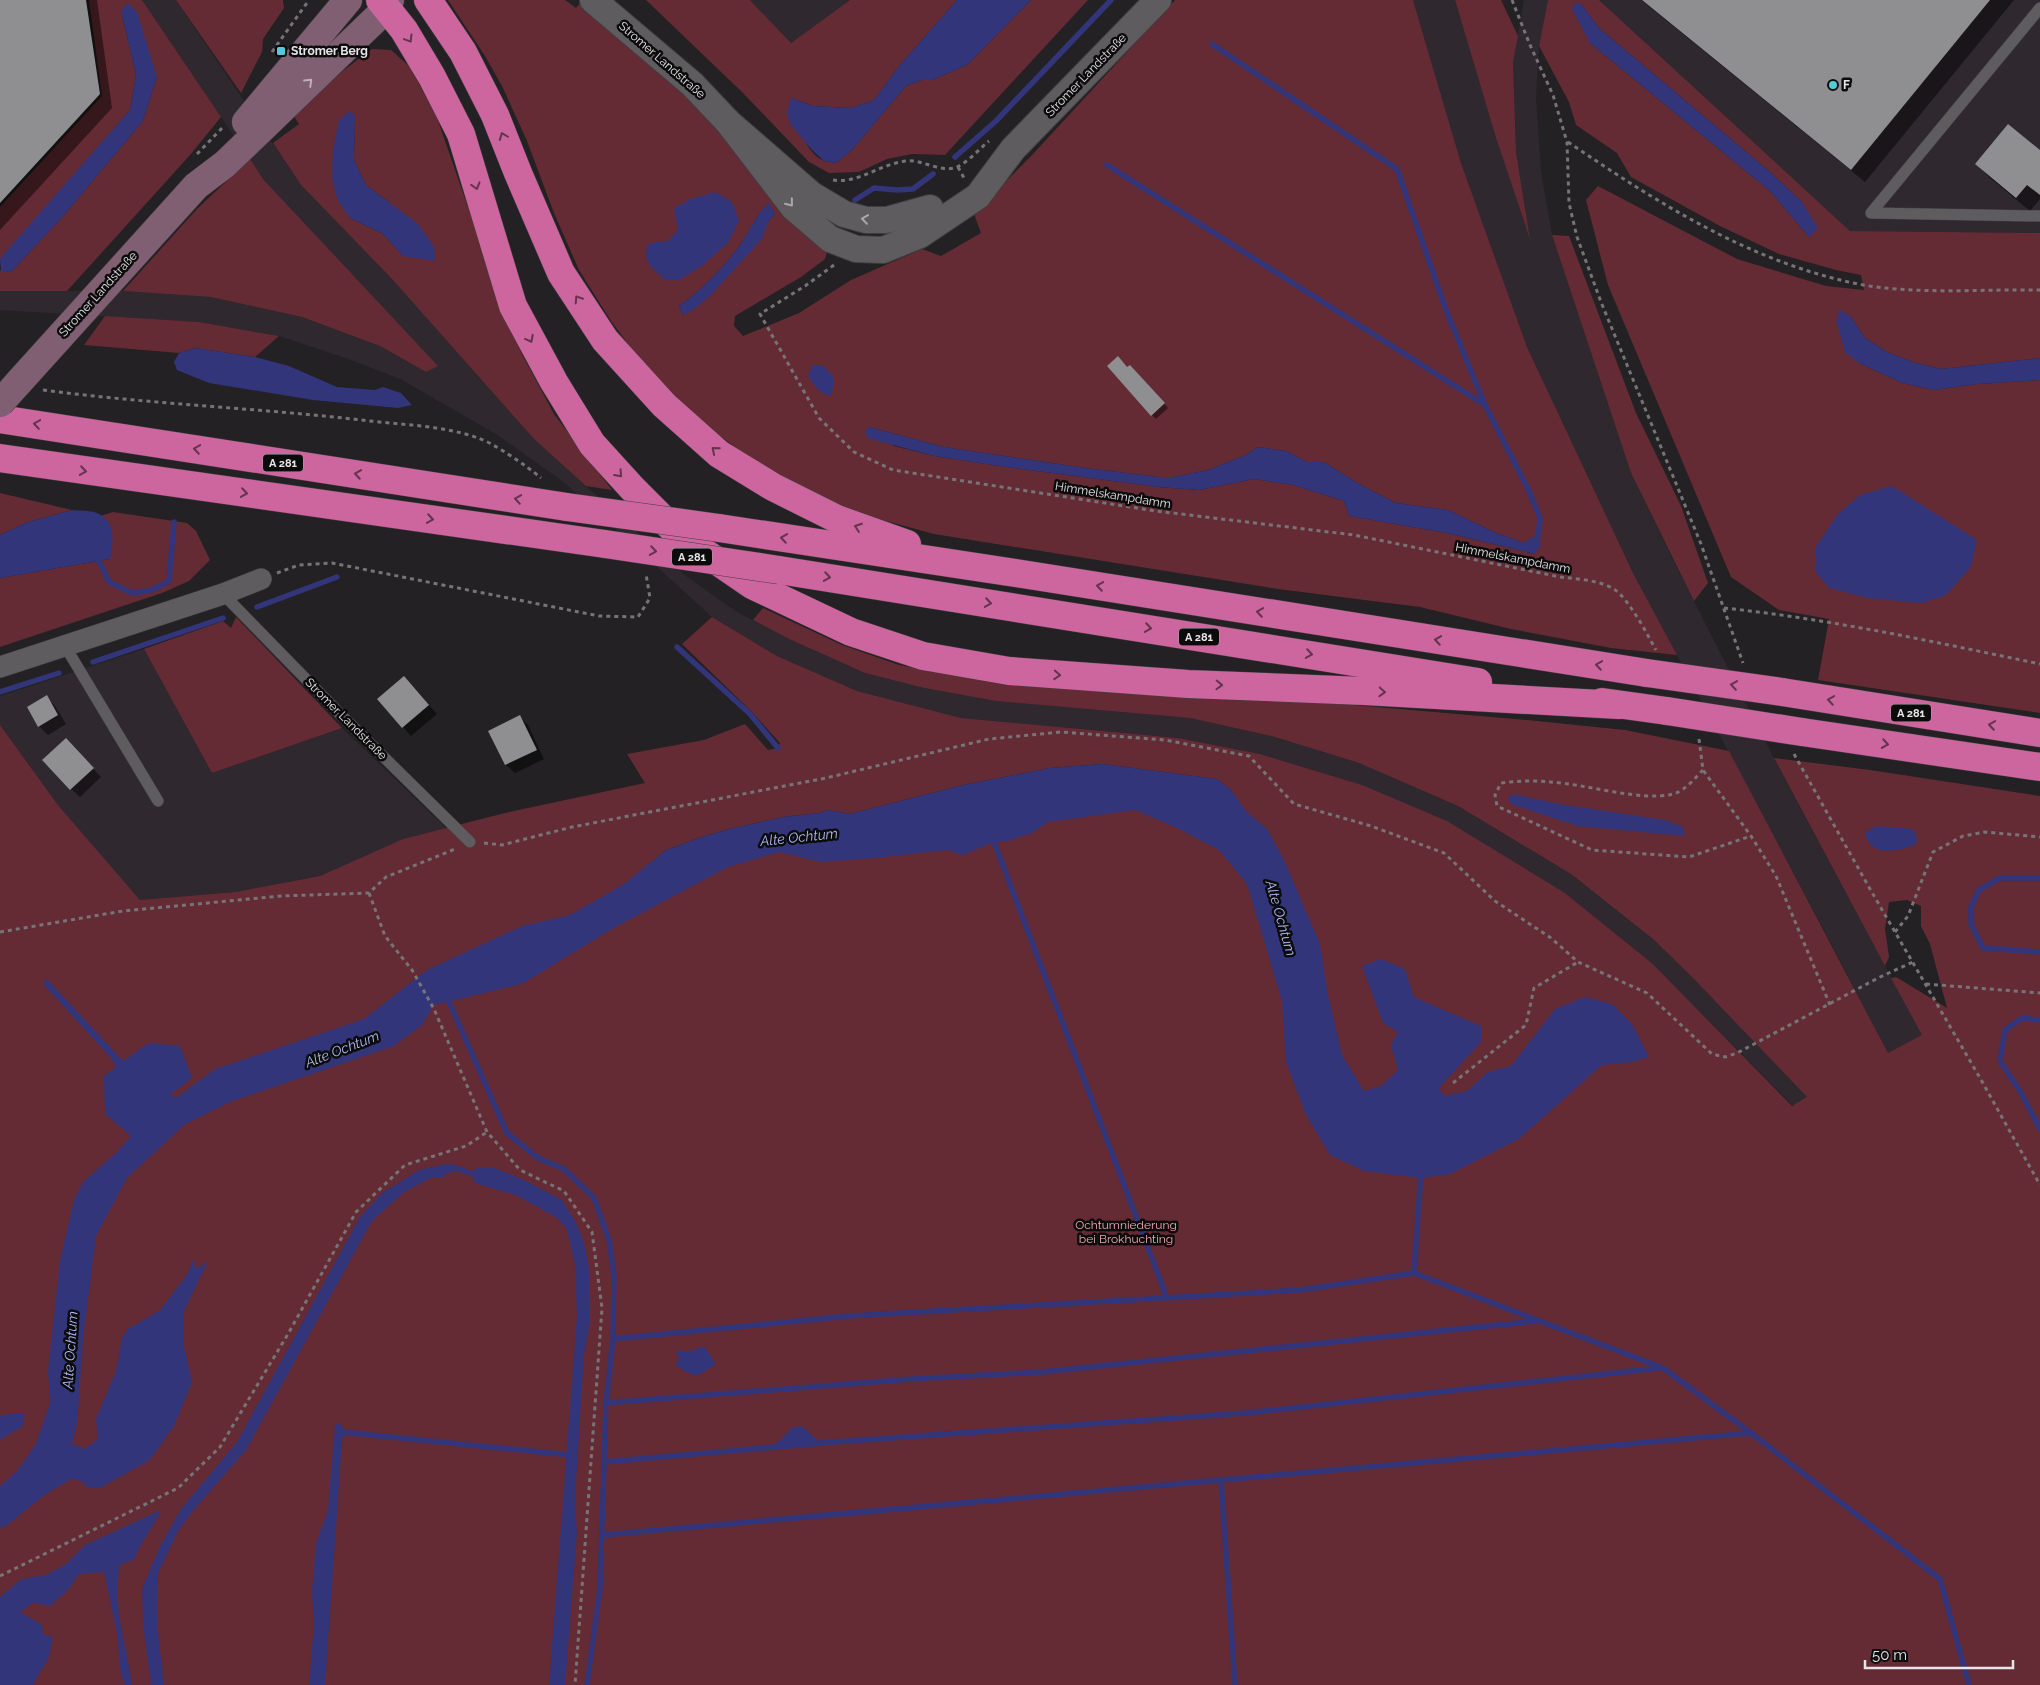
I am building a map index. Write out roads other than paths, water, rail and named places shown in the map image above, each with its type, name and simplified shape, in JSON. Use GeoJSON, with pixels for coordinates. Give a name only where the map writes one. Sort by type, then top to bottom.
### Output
{"type":"FeatureCollection","features":[{"type":"Feature","properties":{"kind":"highway"},"geometry":{"type":"LineString","coordinates":[[428,0],[463,52],[495,115],[561,273],[605,340],[664,405],[719,454],[772,487],[837,519],[900,542],[1022,574]]}},
{"type":"Feature","properties":{"kind":"highway"},"geometry":{"type":"LineString","coordinates":[[386,3],[432,77],[461,134],[513,306],[554,382],[592,444],[632,488],[680,535],[752,585],[851,632],[923,656],[1008,672],[1188,684],[1364,691],[1619,705]]}},
{"type":"Feature","properties":{"kind":"highway","name":"A 281"},"geometry":{"type":"LineString","coordinates":[[0,419],[567,507],[1022,574],[1651,662],[1782,692],[2040,733]]}},
{"type":"Feature","properties":{"kind":"highway","name":"A 281"},"geometry":{"type":"LineString","coordinates":[[0,458],[779,570],[1619,705],[1667,710],[2040,768]]}},
{"type":"Feature","properties":{"kind":"main road","name":"Stromer Landstraße"},"geometry":{"type":"LineString","coordinates":[[269,108],[348,0]]}},
{"type":"Feature","properties":{"kind":"main road","name":"Stromer Landstraße"},"geometry":{"type":"LineString","coordinates":[[0,403],[29,386],[62,332],[269,108],[386,3]]}},
{"type":"Feature","properties":{"kind":"street","name":"Stromer Landstraße"},"geometry":{"type":"LineString","coordinates":[[593,0],[692,84],[728,122],[812,195],[844,214],[866,220],[887,220],[930,208]]}},
{"type":"Feature","properties":{"kind":"street","name":"Stromer Landstraße"},"geometry":{"type":"LineString","coordinates":[[728,122],[794,208],[830,239],[856,249],[883,250],[920,234],[978,196],[1013,149],[1158,0]]}},
{"type":"Feature","properties":{"kind":"street","name":"Stromer Landstraße"},"geometry":{"type":"LineString","coordinates":[[856,249],[893,231],[930,208],[1013,149]]}},
{"type":"Feature","properties":{"kind":"street"},"geometry":{"type":"LineString","coordinates":[[0,667],[224,594],[260,579]]}},
{"type":"Feature","properties":{"kind":"lane"},"geometry":{"type":"LineString","coordinates":[[2040,8],[1871,213],[2040,216]]}},
{"type":"Feature","properties":{"kind":"lane","name":"Stromer Landstraße"},"geometry":{"type":"LineString","coordinates":[[224,594],[340,714],[470,842]]}},
{"type":"Feature","properties":{"kind":"lane"},"geometry":{"type":"LineString","coordinates":[[65,646],[158,800]]}},
{"type":"Feature","properties":{"kind":"water"},"geometry":{"type":"Polygon","coordinates":[[[957,0],[1031,0],[967,65],[932,80],[922,80],[906,86],[852,150],[836,163],[824,161],[791,125],[787,113],[791,98],[813,106],[851,108],[874,100],[900,65],[957,0]]]}},
{"type":"Feature","properties":{"kind":"water"},"geometry":{"type":"Polygon","coordinates":[[[128,3],[137,12],[157,77],[143,121],[59,221],[11,272],[1,271],[0,260],[2,256],[130,110],[136,75],[121,11],[128,3]]]}},
{"type":"Feature","properties":{"kind":"water"},"geometry":{"type":"Polygon","coordinates":[[[1575,3],[1581,4],[1599,28],[1770,172],[1802,202],[1818,228],[1809,237],[1770,191],[1590,43],[1572,9],[1575,3]]]}},
{"type":"Feature","properties":{"kind":"water"},"geometry":{"type":"Polygon","coordinates":[[[350,111],[355,115],[354,160],[366,185],[418,224],[434,247],[435,261],[403,256],[383,234],[350,218],[338,201],[332,179],[333,150],[339,120],[350,111]]]}},
{"type":"Feature","properties":{"kind":"water"},"geometry":{"type":"Polygon","coordinates":[[[715,192],[732,202],[739,220],[729,242],[703,265],[681,279],[664,279],[652,268],[647,260],[646,251],[648,245],[655,242],[668,241],[678,230],[674,208],[691,199],[715,192]]]}},
{"type":"Feature","properties":{"kind":"water"},"geometry":{"type":"Polygon","coordinates":[[[769,203],[775,214],[768,222],[762,239],[710,296],[693,310],[683,315],[679,306],[705,285],[721,268],[742,242],[761,211],[769,203]]]}},
{"type":"Feature","properties":{"kind":"water"},"geometry":{"type":"Polygon","coordinates":[[[1837,311],[1842,311],[1851,317],[1865,338],[1887,352],[1913,362],[1941,369],[2040,358],[2040,380],[1977,384],[1934,390],[1902,383],[1859,363],[1845,352],[1836,320],[1839,315],[1837,311]]]}},
{"type":"Feature","properties":{"kind":"water"},"geometry":{"type":"Polygon","coordinates":[[[195,348],[255,357],[289,366],[337,387],[375,390],[383,387],[401,393],[412,405],[398,408],[313,400],[209,383],[177,370],[174,362],[179,353],[195,348]]]}},
{"type":"Feature","properties":{"kind":"water"},"geometry":{"type":"Polygon","coordinates":[[[813,365],[822,365],[833,376],[831,396],[820,391],[808,375],[813,365]]]}},
{"type":"Feature","properties":{"kind":"water"},"geometry":{"type":"Polygon","coordinates":[[[869,427],[944,447],[1159,477],[1173,477],[1208,470],[1246,455],[1258,447],[1286,451],[1307,462],[1324,462],[1359,484],[1396,503],[1448,510],[1494,532],[1524,543],[1532,537],[1542,543],[1535,554],[1447,533],[1349,516],[1344,501],[1293,485],[1254,479],[1199,490],[1158,487],[934,456],[867,438],[865,431],[869,427]]]}},
{"type":"Feature","properties":{"kind":"water"},"geometry":{"type":"Polygon","coordinates":[[[1892,486],[1977,540],[1971,567],[1946,595],[1922,603],[1868,598],[1829,588],[1815,571],[1815,548],[1838,514],[1860,495],[1892,486]]]}},
{"type":"Feature","properties":{"kind":"water"},"geometry":{"type":"Polygon","coordinates":[[[72,510],[94,512],[108,521],[113,540],[110,559],[0,578],[0,535],[28,522],[72,510]]]}},
{"type":"Feature","properties":{"kind":"water","name":"Alte Ochtum"},"geometry":{"type":"Polygon","coordinates":[[[1103,764],[1217,779],[1231,790],[1246,811],[1267,829],[1284,860],[1320,944],[1327,990],[1342,1055],[1364,1091],[1381,1086],[1398,1070],[1391,1045],[1398,1032],[1383,1023],[1362,966],[1381,959],[1405,969],[1414,997],[1481,1026],[1481,1042],[1439,1088],[1444,1096],[1467,1091],[1488,1072],[1511,1066],[1555,1009],[1585,997],[1612,1004],[1632,1024],[1649,1057],[1632,1062],[1602,1065],[1519,1139],[1450,1174],[1421,1178],[1364,1171],[1330,1155],[1306,1115],[1286,1062],[1282,1001],[1247,884],[1219,850],[1177,828],[1135,810],[1048,822],[1032,833],[1008,841],[994,842],[963,855],[947,850],[821,862],[779,852],[728,867],[612,929],[522,984],[434,1005],[422,1025],[394,1046],[230,1102],[184,1125],[127,1178],[96,1236],[84,1330],[77,1424],[72,1444],[85,1449],[98,1439],[96,1419],[116,1371],[122,1338],[128,1329],[160,1310],[187,1275],[193,1260],[196,1269],[208,1261],[184,1311],[184,1346],[192,1382],[174,1426],[150,1460],[100,1488],[87,1487],[81,1481],[71,1479],[46,1494],[6,1526],[0,1528],[0,1486],[17,1471],[36,1444],[50,1403],[48,1370],[60,1260],[74,1200],[83,1182],[117,1152],[131,1136],[105,1114],[104,1076],[116,1067],[112,1059],[44,985],[44,981],[47,979],[123,1061],[149,1043],[180,1046],[192,1078],[169,1096],[177,1097],[215,1069],[364,1019],[427,970],[522,926],[570,915],[624,884],[666,850],[702,837],[783,817],[820,813],[828,810],[850,814],[963,785],[1050,768],[1103,764]]]}},
{"type":"Feature","properties":{"kind":"water"},"geometry":{"type":"Polygon","coordinates":[[[1513,794],[1559,804],[1665,820],[1683,827],[1685,836],[1577,826],[1511,804],[1508,798],[1513,794]]]}},
{"type":"Feature","properties":{"kind":"water"},"geometry":{"type":"Polygon","coordinates":[[[1877,826],[1912,829],[1917,836],[1916,844],[1892,850],[1874,847],[1868,841],[1865,832],[1877,826]]]}},
{"type":"Feature","properties":{"kind":"water"},"geometry":{"type":"Polygon","coordinates":[[[446,1164],[455,1165],[454,1172],[445,1174],[442,1178],[430,1178],[403,1193],[372,1221],[246,1450],[178,1531],[158,1573],[157,1624],[164,1685],[151,1685],[143,1624],[142,1589],[161,1544],[181,1509],[237,1442],[360,1217],[382,1193],[419,1170],[446,1164]]]}},
{"type":"Feature","properties":{"kind":"water"},"geometry":{"type":"Polygon","coordinates":[[[476,1168],[495,1168],[526,1181],[562,1200],[575,1221],[584,1242],[589,1268],[590,1322],[584,1354],[575,1499],[577,1533],[565,1685],[549,1685],[577,1316],[575,1265],[567,1229],[557,1218],[518,1196],[475,1183],[472,1174],[476,1168]]]}},
{"type":"Feature","properties":{"kind":"water"},"geometry":{"type":"Polygon","coordinates":[[[704,1346],[716,1364],[697,1376],[686,1372],[676,1365],[679,1357],[676,1353],[679,1350],[691,1351],[704,1346]]]}},
{"type":"Feature","properties":{"kind":"water"},"geometry":{"type":"Polygon","coordinates":[[[25,1414],[23,1426],[0,1440],[0,1416],[25,1414]]]}},
{"type":"Feature","properties":{"kind":"water"},"geometry":{"type":"Polygon","coordinates":[[[340,1423],[343,1427],[325,1685],[309,1685],[314,1625],[312,1592],[316,1543],[328,1510],[335,1425],[340,1423]]]}},
{"type":"Feature","properties":{"kind":"water"},"geometry":{"type":"Polygon","coordinates":[[[802,1426],[821,1443],[770,1447],[782,1439],[791,1428],[802,1426]]]}},
{"type":"Feature","properties":{"kind":"water"},"geometry":{"type":"Polygon","coordinates":[[[161,1510],[140,1546],[135,1559],[120,1565],[117,1595],[132,1685],[125,1685],[121,1675],[117,1633],[104,1572],[79,1574],[68,1590],[50,1606],[33,1603],[20,1612],[41,1624],[44,1635],[53,1637],[49,1657],[33,1685],[0,1685],[0,1597],[21,1579],[46,1575],[66,1564],[85,1545],[161,1510]]]}},
{"type":"Feature","properties":{"kind":"waterway"},"geometry":{"type":"LineString","coordinates":[[955,157],[996,121],[1111,0]]}},
{"type":"Feature","properties":{"kind":"waterway"},"geometry":{"type":"LineString","coordinates":[[1212,44],[1397,169],[1446,310],[1485,405]]}},
{"type":"Feature","properties":{"kind":"waterway"},"geometry":{"type":"LineString","coordinates":[[1107,165],[1485,405],[1529,491],[1540,518],[1538,536],[1532,546]]}},
{"type":"Feature","properties":{"kind":"waterway"},"geometry":{"type":"LineString","coordinates":[[855,200],[874,188],[913,189],[933,174]]}},
{"type":"Feature","properties":{"kind":"waterway"},"geometry":{"type":"LineString","coordinates":[[93,557],[99,561],[109,582],[132,593],[152,590],[169,581],[174,522]]}},
{"type":"Feature","properties":{"kind":"waterway"},"geometry":{"type":"LineString","coordinates":[[257,607],[337,577]]}},
{"type":"Feature","properties":{"kind":"waterway"},"geometry":{"type":"LineString","coordinates":[[93,662],[223,618]]}},
{"type":"Feature","properties":{"kind":"waterway"},"geometry":{"type":"LineString","coordinates":[[677,647],[750,714],[778,748]]}},
{"type":"Feature","properties":{"kind":"waterway"},"geometry":{"type":"LineString","coordinates":[[0,692],[59,673]]}},
{"type":"Feature","properties":{"kind":"waterway"},"geometry":{"type":"LineString","coordinates":[[991,834],[1167,1298]]}},
{"type":"Feature","properties":{"kind":"waterway"},"geometry":{"type":"LineString","coordinates":[[2040,878],[2000,878],[1979,890],[1971,907],[1971,924],[1983,948],[2040,952]]}},
{"type":"Feature","properties":{"kind":"waterway"},"geometry":{"type":"LineString","coordinates":[[446,995],[507,1133],[538,1158],[564,1169],[594,1198],[609,1240],[614,1275],[613,1339],[606,1403],[600,1588],[587,1685]]}},
{"type":"Feature","properties":{"kind":"waterway"},"geometry":{"type":"LineString","coordinates":[[2040,1020],[2022,1018],[2005,1030],[2000,1061],[2020,1091],[2040,1129]]}},
{"type":"Feature","properties":{"kind":"waterway"},"geometry":{"type":"LineString","coordinates":[[449,1168],[453,1167],[478,1176]]}},
{"type":"Feature","properties":{"kind":"waterway"},"geometry":{"type":"LineString","coordinates":[[1414,1273],[1421,1171]]}},
{"type":"Feature","properties":{"kind":"waterway"},"geometry":{"type":"LineString","coordinates":[[613,1339],[849,1316],[1301,1290],[1414,1273],[1663,1368],[1751,1433],[1940,1579],[1969,1685]]}},
{"type":"Feature","properties":{"kind":"waterway"},"geometry":{"type":"LineString","coordinates":[[606,1403],[912,1379],[1042,1372],[1537,1321]]}},
{"type":"Feature","properties":{"kind":"waterway"},"geometry":{"type":"LineString","coordinates":[[604,1462],[821,1443],[1246,1413],[1660,1368]]}},
{"type":"Feature","properties":{"kind":"waterway"},"geometry":{"type":"LineString","coordinates":[[341,1437],[341,1432],[571,1455]]}},
{"type":"Feature","properties":{"kind":"waterway"},"geometry":{"type":"LineString","coordinates":[[603,1535],[1751,1433]]}},
{"type":"Feature","properties":{"kind":"waterway"},"geometry":{"type":"LineString","coordinates":[[1221,1480],[1235,1685]]}},
{"type":"Feature","properties":{"kind":"place","name":"Stromer Berg"},"geometry":{"type":"Point","coordinates":[281,51]}},
{"type":"Feature","properties":{"kind":"place","name":"F"},"geometry":{"type":"Point","coordinates":[1833,85]}},
{"type":"Feature","properties":{"kind":"park label","name":"Ochtumniederung bei Brokhuchting"},"geometry":{"type":"Point","coordinates":[1126,1232]}}]}
